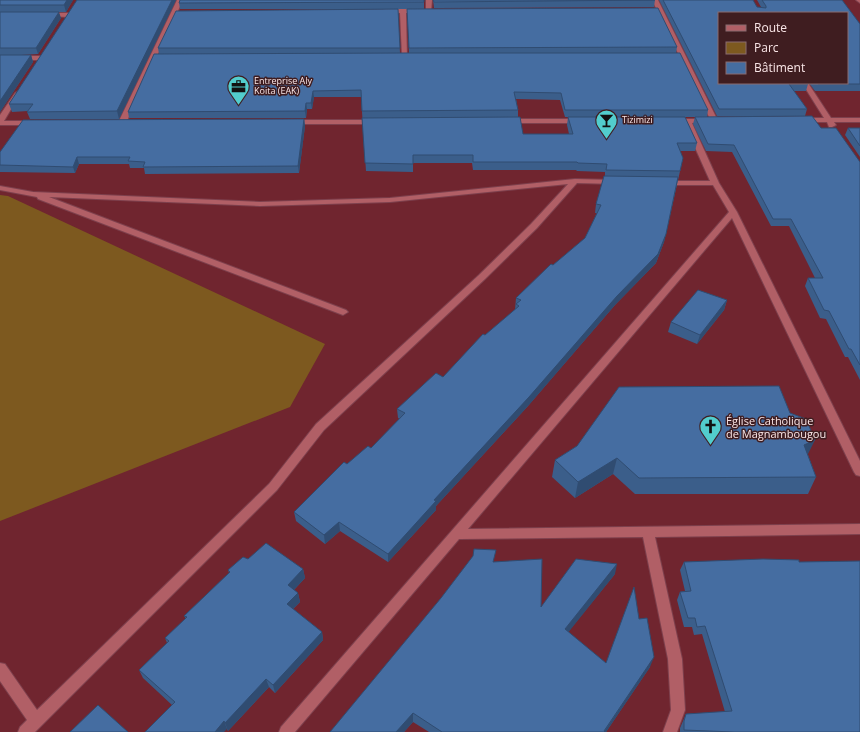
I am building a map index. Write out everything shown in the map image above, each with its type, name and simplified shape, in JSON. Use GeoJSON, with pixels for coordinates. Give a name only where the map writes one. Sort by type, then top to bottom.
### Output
{"type":"FeatureCollection","features":[{"type":"Feature","properties":{"kind":"street"},"geometry":{"type":"LineString","coordinates":[[130,123],[118,123],[153,57],[180,0]]}},
{"type":"Feature","properties":{"kind":"street"},"geometry":{"type":"LineString","coordinates":[[429,11],[430,0]]}},
{"type":"Feature","properties":{"kind":"street"},"geometry":{"type":"LineString","coordinates":[[656,0],[682,56],[717,121],[663,121]]}},
{"type":"Feature","properties":{"kind":"street"},"geometry":{"type":"LineString","coordinates":[[652,10],[660,10]]}},
{"type":"Feature","properties":{"kind":"street"},"geometry":{"type":"LineString","coordinates":[[379,11],[437,11]]}},
{"type":"Feature","properties":{"kind":"street"},"geometry":{"type":"LineString","coordinates":[[402,11],[405,56]]}},
{"type":"Feature","properties":{"kind":"street"},"geometry":{"type":"LineString","coordinates":[[38,15],[69,13],[64,22]]}},
{"type":"Feature","properties":{"kind":"street"},"geometry":{"type":"LineString","coordinates":[[174,13],[182,13]]}},
{"type":"Feature","properties":{"kind":"street"},"geometry":{"type":"LineString","coordinates":[[36,64],[44,52]]}},
{"type":"Feature","properties":{"kind":"street"},"geometry":{"type":"LineString","coordinates":[[397,56],[413,56]]}},
{"type":"Feature","properties":{"kind":"street"},"geometry":{"type":"LineString","coordinates":[[674,56],[682,56]]}},
{"type":"Feature","properties":{"kind":"street"},"geometry":{"type":"LineString","coordinates":[[153,57],[161,57]]}},
{"type":"Feature","properties":{"kind":"street"},"geometry":{"type":"LineString","coordinates":[[0,58],[40,58]]}},
{"type":"Feature","properties":{"kind":"street"},"geometry":{"type":"LineString","coordinates":[[806,84],[838,133]]}},
{"type":"Feature","properties":{"kind":"street"},"geometry":{"type":"LineString","coordinates":[[0,122],[20,90]]}},
{"type":"Feature","properties":{"kind":"street"},"geometry":{"type":"LineString","coordinates":[[790,120],[860,120]]}},
{"type":"Feature","properties":{"kind":"street"},"geometry":{"type":"LineString","coordinates":[[504,121],[591,121]]}},
{"type":"Feature","properties":{"kind":"street"},"geometry":{"type":"LineString","coordinates":[[687,121],[715,183],[733,212],[860,472]]}},
{"type":"Feature","properties":{"kind":"street"},"geometry":{"type":"LineString","coordinates":[[0,122],[38,123]]}},
{"type":"Feature","properties":{"kind":"street"},"geometry":{"type":"LineString","coordinates":[[281,122],[385,122]]}},
{"type":"Feature","properties":{"kind":"street"},"geometry":{"type":"LineString","coordinates":[[0,188],[33,194],[260,204],[390,200],[575,181],[622,182]]}},
{"type":"Feature","properties":{"kind":"street"},"geometry":{"type":"LineString","coordinates":[[24,732],[273,487],[320,427],[482,277],[534,226],[575,181]]}},
{"type":"Feature","properties":{"kind":"street"},"geometry":{"type":"LineString","coordinates":[[653,182],[715,183]]}},
{"type":"Feature","properties":{"kind":"street"},"geometry":{"type":"LineString","coordinates":[[33,194],[343,312]]}},
{"type":"Feature","properties":{"kind":"street"},"geometry":{"type":"LineString","coordinates":[[286,732],[733,212]]}},
{"type":"Feature","properties":{"kind":"street"},"geometry":{"type":"LineString","coordinates":[[456,534],[860,529]]}},
{"type":"Feature","properties":{"kind":"street"},"geometry":{"type":"LineString","coordinates":[[648,531],[675,659],[678,710],[670,732]]}},
{"type":"Feature","properties":{"kind":"street"},"geometry":{"type":"LineString","coordinates":[[0,669],[36,721]]}},
{"type":"Feature","properties":{"kind":"green space"},"geometry":{"type":"Polygon","coordinates":[[[0,195],[8,196],[325,344],[290,407],[0,521],[0,195]]]}},
{"type":"Feature","properties":{"kind":"building"},"geometry":{"type":"Polygon","coordinates":[[[0,0],[67,0],[64,5],[0,5],[0,0]]]}},
{"type":"Feature","properties":{"kind":"building"},"geometry":{"type":"Polygon","coordinates":[[[77,0],[172,0],[117,111],[27,112],[33,104],[9,104],[77,0]]]}},
{"type":"Feature","properties":{"kind":"building"},"geometry":{"type":"Polygon","coordinates":[[[180,0],[424,0],[424,2],[179,3],[180,0]]]}},
{"type":"Feature","properties":{"kind":"building"},"geometry":{"type":"Polygon","coordinates":[[[433,0],[655,0],[434,2],[433,0]]]}},
{"type":"Feature","properties":{"kind":"building"},"geometry":{"type":"Polygon","coordinates":[[[663,0],[753,0],[757,7],[766,8],[762,0],[842,0],[860,24],[860,84],[848,84],[848,12],[718,12],[718,84],[789,84],[807,109],[719,109],[663,0]]]}},
{"type":"Feature","properties":{"kind":"building"},"geometry":{"type":"Polygon","coordinates":[[[658,8],[677,47],[409,48],[407,9],[658,8]]]}},
{"type":"Feature","properties":{"kind":"building"},"geometry":{"type":"Polygon","coordinates":[[[398,9],[400,48],[158,48],[176,11],[398,9]]]}},
{"type":"Feature","properties":{"kind":"building"},"geometry":{"type":"Polygon","coordinates":[[[0,12],[59,12],[36,48],[0,48],[0,12]]]}},
{"type":"Feature","properties":{"kind":"building"},"geometry":{"type":"Polygon","coordinates":[[[680,53],[708,110],[565,110],[561,93],[514,92],[518,110],[362,111],[361,90],[313,91],[311,103],[306,103],[305,111],[128,112],[154,54],[680,53]]]}},
{"type":"Feature","properties":{"kind":"building"},"geometry":{"type":"Polygon","coordinates":[[[0,55],[31,55],[0,101],[0,55]]]}},
{"type":"Feature","properties":{"kind":"building"},"geometry":{"type":"Polygon","coordinates":[[[812,116],[821,128],[836,128],[860,162],[860,365],[851,349],[849,349],[829,311],[824,310],[808,278],[823,278],[791,219],[773,219],[734,145],[708,144],[695,117],[812,116]]]}},
{"type":"Feature","properties":{"kind":"building"},"geometry":{"type":"Polygon","coordinates":[[[520,117],[523,134],[573,134],[568,117],[685,117],[697,143],[677,143],[683,158],[680,171],[606,170],[607,164],[577,162],[473,162],[473,155],[413,155],[413,164],[365,163],[362,118],[520,117]]]}},
{"type":"Feature","properties":{"kind":"building"},"geometry":{"type":"Polygon","coordinates":[[[304,119],[298,166],[143,167],[145,162],[128,161],[130,157],[77,157],[73,167],[0,165],[0,152],[23,120],[304,119]]]}},
{"type":"Feature","properties":{"kind":"building"},"geometry":{"type":"Polygon","coordinates":[[[848,128],[860,128],[860,146],[848,128]]]}},
{"type":"Feature","properties":{"kind":"building"},"geometry":{"type":"Polygon","coordinates":[[[604,176],[678,177],[666,234],[658,254],[617,296],[529,397],[434,500],[436,501],[388,554],[339,522],[324,535],[294,512],[344,462],[347,464],[368,446],[371,448],[405,413],[397,409],[436,373],[443,377],[483,334],[485,335],[519,306],[516,304],[521,300],[516,298],[551,264],[553,265],[585,238],[601,205],[596,204],[604,176]]]}},
{"type":"Feature","properties":{"kind":"building"},"geometry":{"type":"Polygon","coordinates":[[[698,290],[727,300],[700,335],[671,322],[698,290]]]}},
{"type":"Feature","properties":{"kind":"building"},"geometry":{"type":"Polygon","coordinates":[[[779,386],[790,413],[806,419],[815,440],[804,445],[816,477],[639,478],[617,458],[578,482],[555,460],[577,446],[619,387],[779,386]]]}},
{"type":"Feature","properties":{"kind":"building"},"geometry":{"type":"Polygon","coordinates":[[[266,543],[303,569],[288,585],[298,593],[287,604],[322,632],[273,685],[266,679],[215,732],[145,732],[175,702],[139,670],[169,641],[165,638],[187,617],[184,616],[230,572],[228,570],[243,557],[248,559],[266,543]]]}},
{"type":"Feature","properties":{"kind":"building"},"geometry":{"type":"Polygon","coordinates":[[[474,549],[496,550],[493,562],[542,559],[541,607],[576,559],[617,564],[565,629],[606,663],[634,587],[639,619],[647,618],[654,657],[604,731],[605,732],[442,732],[413,713],[396,732],[330,732],[441,598],[473,556],[474,549]]]}},
{"type":"Feature","properties":{"kind":"building"},"geometry":{"type":"Polygon","coordinates":[[[763,559],[799,560],[799,562],[860,561],[860,732],[734,732],[684,730],[686,714],[732,711],[705,626],[697,627],[695,618],[688,618],[680,592],[691,591],[684,562],[763,559]]]}},
{"type":"Feature","properties":{"kind":"building"},"geometry":{"type":"Polygon","coordinates":[[[98,705],[128,732],[70,732],[98,705]]]}},
{"type":"Feature","properties":{"kind":"place","name":"Entreprise Aly Koita (EAK)"},"geometry":{"type":"Point","coordinates":[238,106]}},
{"type":"Feature","properties":{"kind":"place","name":"Tizimizi"},"geometry":{"type":"Point","coordinates":[607,140]}},
{"type":"Feature","properties":{"kind":"place","name":"Église Catholique de Magnambougou"},"geometry":{"type":"Point","coordinates":[710,446]}}]}
